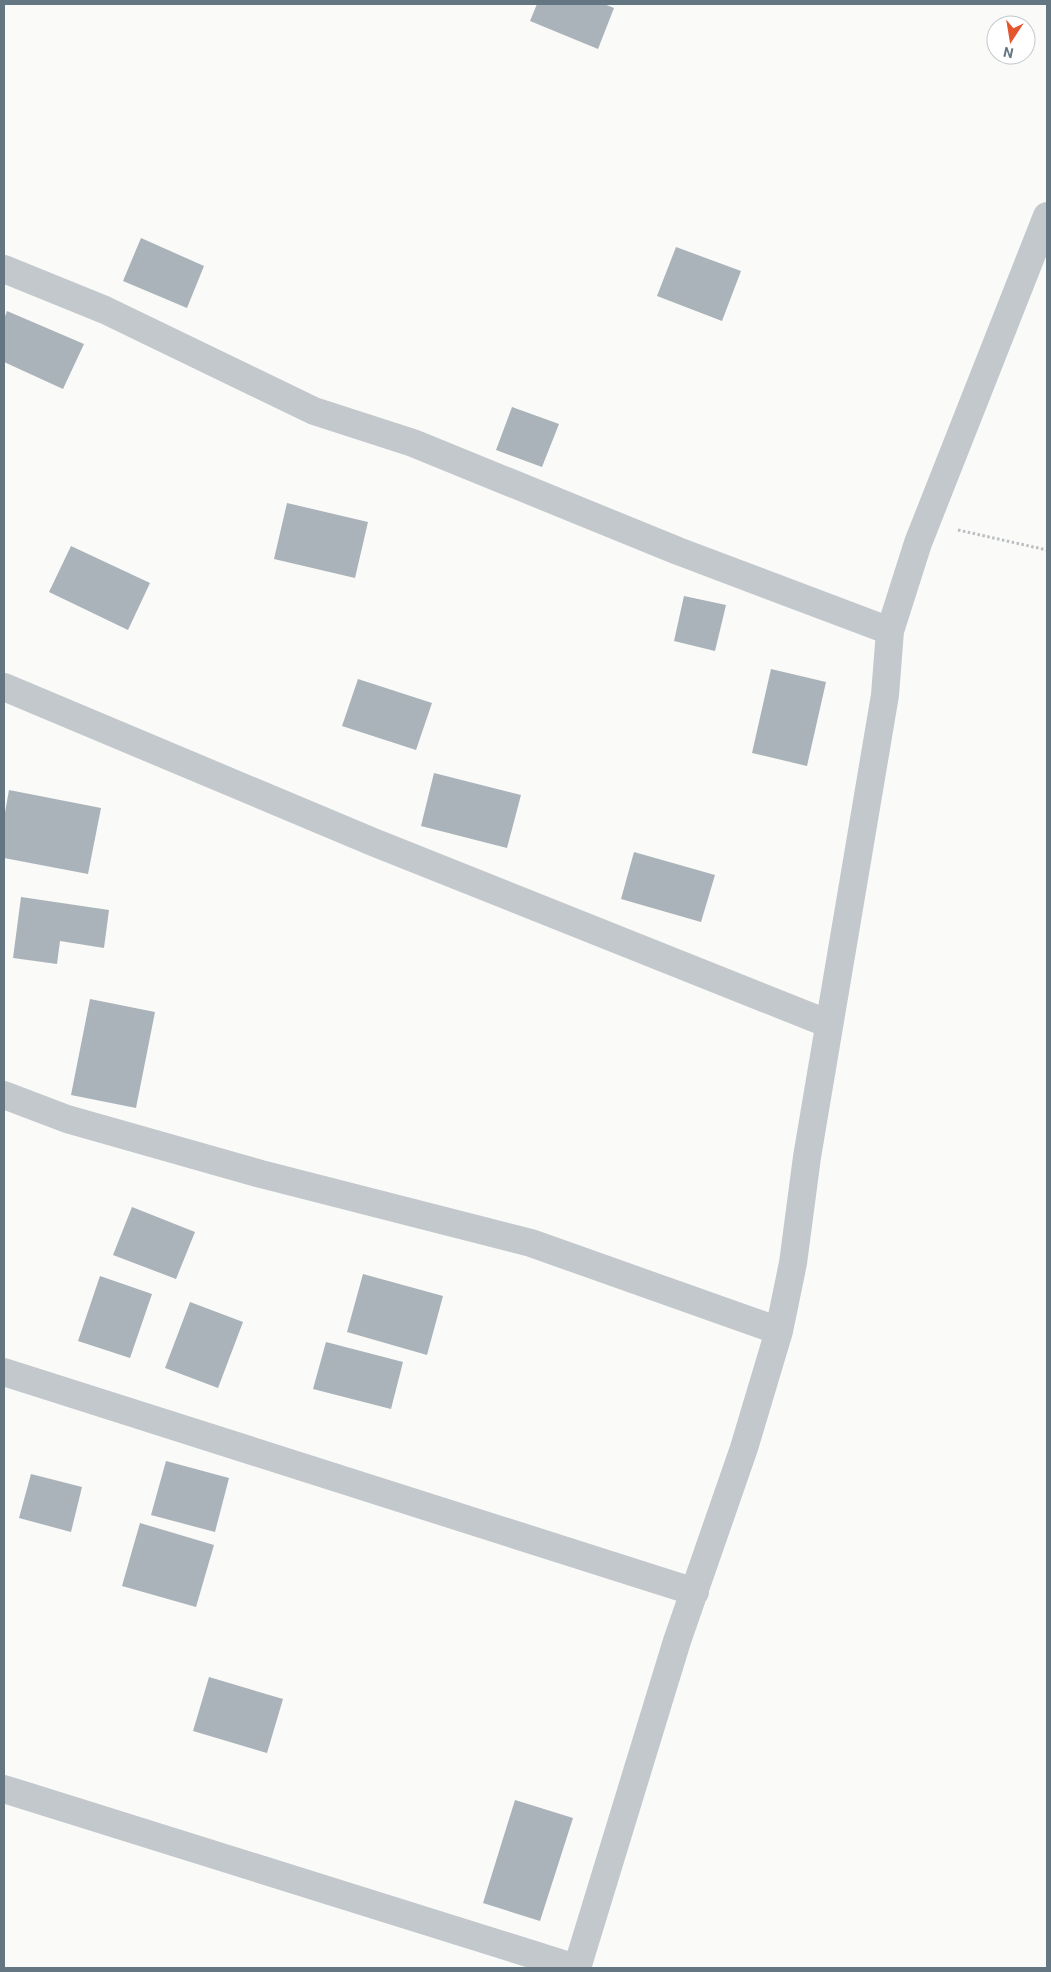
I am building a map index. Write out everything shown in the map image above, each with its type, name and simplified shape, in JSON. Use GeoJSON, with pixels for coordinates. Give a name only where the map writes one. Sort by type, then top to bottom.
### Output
{"type":"FeatureCollection","features":[{"type":"Feature","properties":{"kind":"street"},"geometry":{"type":"LineString","coordinates":[[4,1789],[577,1968],[677,1641],[744,1448],[779,1331],[792,1263],[829,1024],[885,695],[890,631],[927,522],[1047,216]]}},
{"type":"Feature","properties":{"kind":"street"},"geometry":{"type":"LineString","coordinates":[[4,269],[105,310],[314,411],[413,443],[678,552],[890,631]]}},
{"type":"Feature","properties":{"kind":"street"},"geometry":{"type":"LineString","coordinates":[[4,687],[373,842],[829,1024]]}},
{"type":"Feature","properties":{"kind":"street"},"geometry":{"type":"LineString","coordinates":[[4,1095],[67,1119],[261,1174],[531,1243],[779,1331]]}},
{"type":"Feature","properties":{"kind":"street"},"geometry":{"type":"LineString","coordinates":[[4,1372],[695,1592]]}},
{"type":"Feature","properties":{"kind":"path"},"geometry":{"type":"LineString","coordinates":[[927,522],[1047,550]]}},
{"type":"Feature","properties":{"kind":"building"},"geometry":{"type":"Polygon","coordinates":[[[537,4],[604,4],[614,8],[598,49],[530,21],[537,4]]]}},
{"type":"Feature","properties":{"kind":"building"},"geometry":{"type":"Polygon","coordinates":[[[141,238],[204,266],[187,308],[123,281],[141,238]]]}},
{"type":"Feature","properties":{"kind":"building"},"geometry":{"type":"Polygon","coordinates":[[[676,247],[741,271],[722,321],[657,296],[676,247]]]}},
{"type":"Feature","properties":{"kind":"building"},"geometry":{"type":"Polygon","coordinates":[[[7,311],[84,344],[63,389],[4,362],[4,319],[7,311]]]}},
{"type":"Feature","properties":{"kind":"building"},"geometry":{"type":"Polygon","coordinates":[[[512,407],[559,424],[542,467],[496,450],[512,407]]]}},
{"type":"Feature","properties":{"kind":"building"},"geometry":{"type":"Polygon","coordinates":[[[287,503],[368,522],[355,578],[274,559],[287,503]]]}},
{"type":"Feature","properties":{"kind":"building"},"geometry":{"type":"Polygon","coordinates":[[[71,546],[150,583],[128,630],[49,592],[71,546]]]}},
{"type":"Feature","properties":{"kind":"building"},"geometry":{"type":"Polygon","coordinates":[[[684,596],[726,605],[715,651],[674,641],[684,596]]]}},
{"type":"Feature","properties":{"kind":"building"},"geometry":{"type":"Polygon","coordinates":[[[771,669],[826,682],[807,766],[752,753],[771,669]]]}},
{"type":"Feature","properties":{"kind":"building"},"geometry":{"type":"Polygon","coordinates":[[[358,679],[432,703],[416,750],[342,726],[358,679]]]}},
{"type":"Feature","properties":{"kind":"building"},"geometry":{"type":"Polygon","coordinates":[[[434,773],[521,795],[507,848],[421,826],[434,773]]]}},
{"type":"Feature","properties":{"kind":"building"},"geometry":{"type":"Polygon","coordinates":[[[9,790],[101,808],[88,874],[4,858],[4,818],[9,790]]]}},
{"type":"Feature","properties":{"kind":"building"},"geometry":{"type":"Polygon","coordinates":[[[634,852],[715,875],[701,922],[621,899],[634,852]]]}},
{"type":"Feature","properties":{"kind":"building"},"geometry":{"type":"Polygon","coordinates":[[[21,897],[109,910],[104,948],[60,941],[57,964],[13,958],[21,897]]]}},
{"type":"Feature","properties":{"kind":"building"},"geometry":{"type":"Polygon","coordinates":[[[90,999],[155,1012],[136,1108],[71,1095],[90,999]]]}},
{"type":"Feature","properties":{"kind":"building"},"geometry":{"type":"Polygon","coordinates":[[[132,1207],[195,1232],[176,1279],[113,1255],[132,1207]]]}},
{"type":"Feature","properties":{"kind":"building"},"geometry":{"type":"Polygon","coordinates":[[[363,1274],[443,1296],[427,1355],[347,1332],[363,1274]]]}},
{"type":"Feature","properties":{"kind":"building"},"geometry":{"type":"Polygon","coordinates":[[[100,1276],[152,1294],[130,1358],[78,1341],[100,1276]]]}},
{"type":"Feature","properties":{"kind":"building"},"geometry":{"type":"Polygon","coordinates":[[[190,1302],[243,1322],[218,1388],[165,1368],[190,1302]]]}},
{"type":"Feature","properties":{"kind":"building"},"geometry":{"type":"Polygon","coordinates":[[[326,1342],[403,1362],[391,1409],[313,1389],[326,1342]]]}},
{"type":"Feature","properties":{"kind":"building"},"geometry":{"type":"Polygon","coordinates":[[[166,1461],[229,1478],[215,1532],[151,1515],[166,1461]]]}},
{"type":"Feature","properties":{"kind":"building"},"geometry":{"type":"Polygon","coordinates":[[[31,1474],[82,1487],[71,1532],[19,1518],[31,1474]]]}},
{"type":"Feature","properties":{"kind":"building"},"geometry":{"type":"Polygon","coordinates":[[[140,1523],[214,1545],[196,1607],[122,1586],[140,1523]]]}},
{"type":"Feature","properties":{"kind":"building"},"geometry":{"type":"Polygon","coordinates":[[[209,1677],[283,1699],[267,1753],[193,1731],[209,1677]]]}},
{"type":"Feature","properties":{"kind":"building"},"geometry":{"type":"Polygon","coordinates":[[[515,1800],[573,1818],[540,1921],[483,1903],[515,1800]]]}}]}
